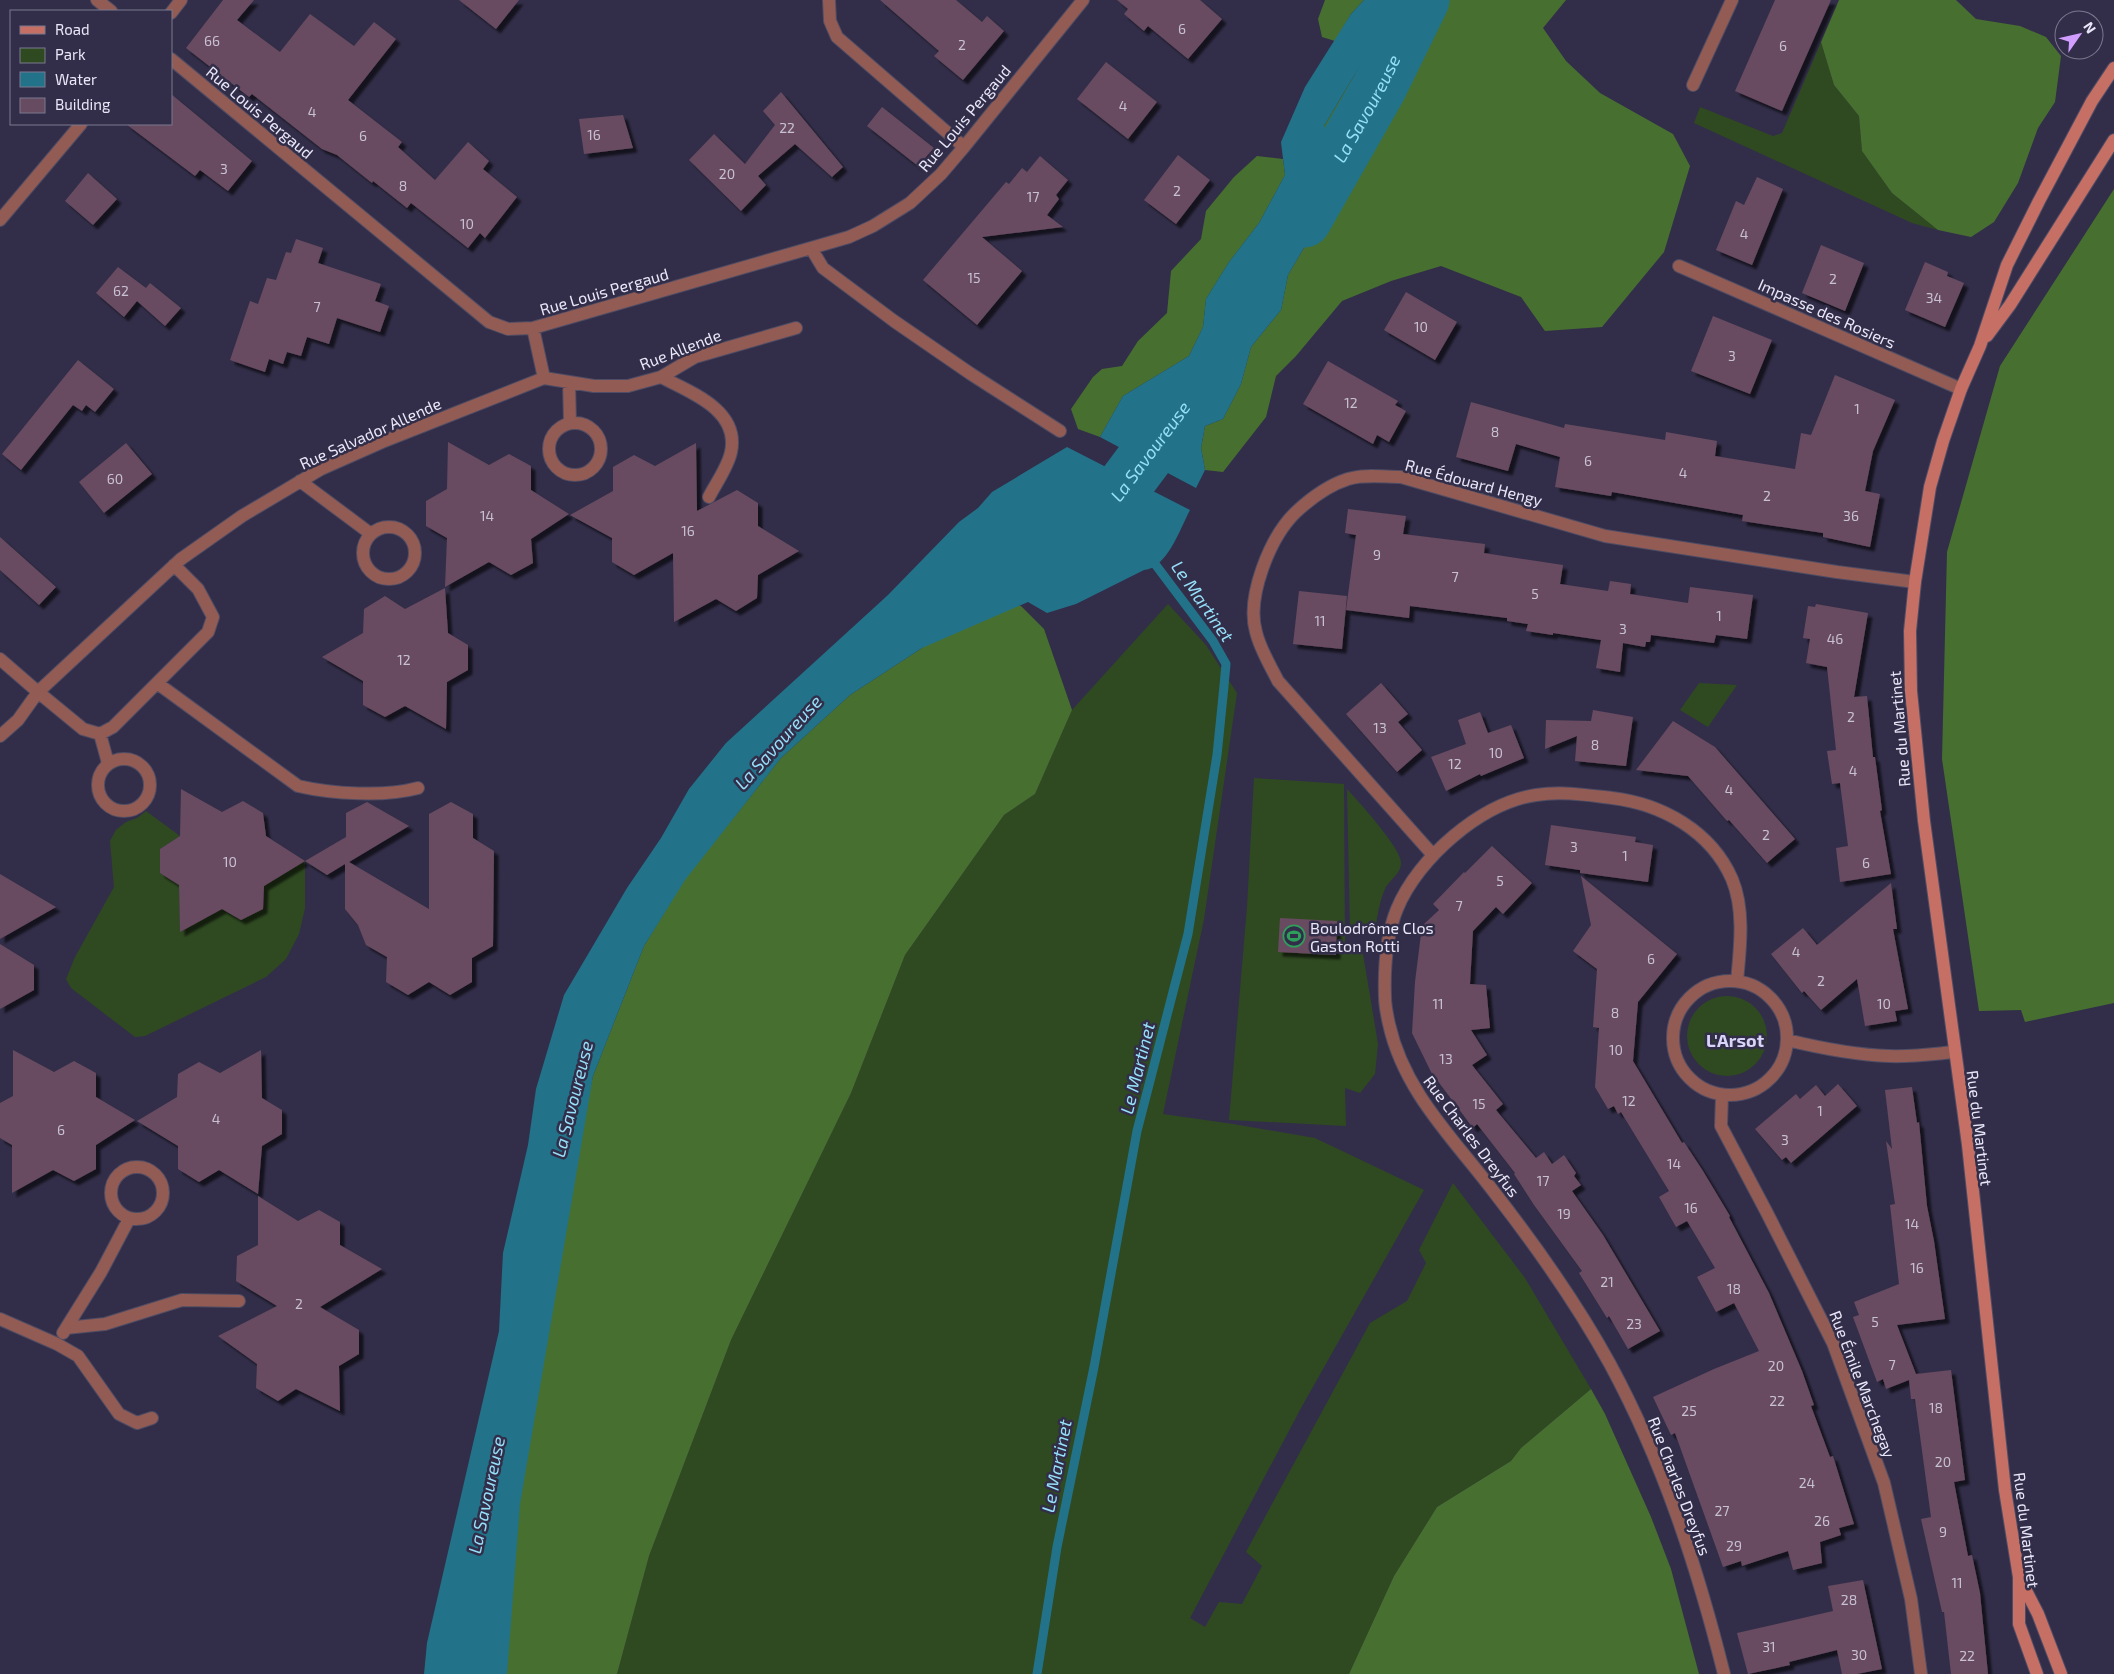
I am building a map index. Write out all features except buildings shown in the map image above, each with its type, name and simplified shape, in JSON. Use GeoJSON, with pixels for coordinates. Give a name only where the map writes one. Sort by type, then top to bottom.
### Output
{"type":"FeatureCollection","features":[{"type":"Feature","properties":{"kind":"main road"},"geometry":{"type":"LineString","coordinates":[[1980,346],[2007,265],[2084,118],[2114,68]]}},
{"type":"Feature","properties":{"kind":"main road"},"geometry":{"type":"LineString","coordinates":[[1980,346],[2010,305],[2114,140]]}},
{"type":"Feature","properties":{"kind":"main road","name":"Rue du Martinet"},"geometry":{"type":"LineString","coordinates":[[1980,346],[1961,388],[1930,487],[1915,582],[1910,631],[1911,691],[1924,821],[1968,1145],[2005,1490],[2019,1577],[2019,1624],[2037,1674]]}},
{"type":"Feature","properties":{"kind":"main road"},"geometry":{"type":"LineString","coordinates":[[2019,1577],[2038,1614],[2061,1674]]}},
{"type":"Feature","properties":{"kind":"street"},"geometry":{"type":"LineString","coordinates":[[97,0],[110,10]]}},
{"type":"Feature","properties":{"kind":"street"},"geometry":{"type":"LineString","coordinates":[[172,12],[181,0]]}},
{"type":"Feature","properties":{"kind":"street"},"geometry":{"type":"LineString","coordinates":[[829,0],[830,21],[837,37],[964,147]]}},
{"type":"Feature","properties":{"kind":"street","name":"Rue Louis Pergaud"},"geometry":{"type":"LineString","coordinates":[[172,60],[489,322],[508,329],[533,328],[811,248],[865,230],[910,203],[941,174],[1083,0]]}},
{"type":"Feature","properties":{"kind":"street"},"geometry":{"type":"LineString","coordinates":[[1693,86],[1732,0]]}},
{"type":"Feature","properties":{"kind":"street"},"geometry":{"type":"LineString","coordinates":[[0,220],[80,125]]}},
{"type":"Feature","properties":{"kind":"street"},"geometry":{"type":"LineString","coordinates":[[811,248],[823,268],[894,321],[971,374],[1060,430]]}},
{"type":"Feature","properties":{"kind":"street","name":"Impasse des Rosiers"},"geometry":{"type":"LineString","coordinates":[[1679,266],[1961,388]]}},
{"type":"Feature","properties":{"kind":"street"},"geometry":{"type":"LineString","coordinates":[[533,328],[544,378]]}},
{"type":"Feature","properties":{"kind":"street","name":"Rue Allende"},"geometry":{"type":"LineString","coordinates":[[544,378],[594,386],[628,386],[661,376],[696,357],[796,328]]}},
{"type":"Feature","properties":{"kind":"street"},"geometry":{"type":"LineString","coordinates":[[661,376],[713,404],[726,421],[732,436],[731,452],[709,497]]}},
{"type":"Feature","properties":{"kind":"street","name":"Rue Salvador Allende"},"geometry":{"type":"LineString","coordinates":[[0,736],[18,720],[38,692],[174,565],[242,516],[321,469],[382,442],[544,378]]}},
{"type":"Feature","properties":{"kind":"street"},"geometry":{"type":"LineString","coordinates":[[568,382],[570,423]]}},
{"type":"Feature","properties":{"kind":"street"},"geometry":{"type":"LineString","coordinates":[[570,423],[584,424],[597,435],[601,452],[596,465],[584,474],[569,475],[557,468],[549,454],[550,440],[558,428],[570,423]]}},
{"type":"Feature","properties":{"kind":"street","name":"Rue Édouard Hengy"},"geometry":{"type":"LineString","coordinates":[[1433,855],[1278,681],[1262,651],[1255,631],[1256,591],[1264,565],[1275,541],[1295,513],[1327,489],[1348,479],[1373,476],[1401,478],[1605,536],[1837,572],[1915,582]]}},
{"type":"Feature","properties":{"kind":"street"},"geometry":{"type":"LineString","coordinates":[[300,481],[371,534]]}},
{"type":"Feature","properties":{"kind":"street"},"geometry":{"type":"LineString","coordinates":[[393,527],[409,536],[414,547],[414,561],[404,574],[392,579],[381,578],[367,567],[363,555],[366,542],[371,534],[380,529],[393,527]]}},
{"type":"Feature","properties":{"kind":"street"},"geometry":{"type":"LineString","coordinates":[[0,659],[83,729],[100,734],[113,726],[208,632],[213,617],[198,590],[174,565]]}},
{"type":"Feature","properties":{"kind":"street"},"geometry":{"type":"LineString","coordinates":[[157,683],[298,786],[322,792],[402,792],[418,788]]}},
{"type":"Feature","properties":{"kind":"street"},"geometry":{"type":"LineString","coordinates":[[100,734],[108,763]]}},
{"type":"Feature","properties":{"kind":"street"},"geometry":{"type":"LineString","coordinates":[[122,758],[136,761],[147,771],[151,785],[147,798],[136,808],[122,811],[109,806],[99,793],[99,776],[108,763],[122,758]]}},
{"type":"Feature","properties":{"kind":"street","name":"Rue Charles Dreyfus"},"geometry":{"type":"LineString","coordinates":[[1724,1674],[1692,1560],[1667,1487],[1640,1423],[1609,1362],[1560,1284],[1495,1192],[1424,1104],[1400,1062],[1385,1003],[1385,966],[1397,910],[1412,882],[1433,855],[1464,828],[1493,809],[1517,799],[1537,795],[1572,793],[1627,800],[1676,817],[1699,834],[1718,856],[1731,876],[1739,901],[1740,952],[1737,981]]}},
{"type":"Feature","properties":{"kind":"street"},"geometry":{"type":"LineString","coordinates":[[1737,981],[1753,986],[1767,995],[1778,1008],[1785,1023],[1787,1040],[1783,1058],[1774,1075],[1759,1087],[1742,1094],[1722,1095],[1704,1089],[1688,1077],[1678,1060],[1673,1040],[1675,1021],[1684,1004],[1699,990],[1717,982],[1737,981]]}},
{"type":"Feature","properties":{"kind":"street"},"geometry":{"type":"LineString","coordinates":[[1787,1040],[1820,1048],[1876,1056],[1954,1052]]}},
{"type":"Feature","properties":{"kind":"street","name":"Rue Émile Marchegay"},"geometry":{"type":"LineString","coordinates":[[1722,1095],[1721,1126],[1833,1343],[1884,1483],[1911,1599],[1921,1674]]}},
{"type":"Feature","properties":{"kind":"street"},"geometry":{"type":"LineString","coordinates":[[138,1166],[152,1171],[162,1184],[163,1202],[151,1216],[140,1220],[129,1219],[117,1210],[111,1195],[116,1177],[128,1168],[138,1166]]}},
{"type":"Feature","properties":{"kind":"street"},"geometry":{"type":"LineString","coordinates":[[57,1344],[129,1219]]}},
{"type":"Feature","properties":{"kind":"street"},"geometry":{"type":"LineString","coordinates":[[66,1328],[105,1324],[182,1300],[239,1301]]}},
{"type":"Feature","properties":{"kind":"street"},"geometry":{"type":"LineString","coordinates":[[0,1319],[57,1344],[78,1356],[120,1414],[137,1423],[152,1418]]}},
{"type":"Feature","properties":{"kind":"green space"},"geometry":{"type":"Polygon","coordinates":[[[1325,0],[1364,0],[1351,14],[1335,41],[1322,37],[1318,19],[1325,0]]]}},
{"type":"Feature","properties":{"kind":"green space"},"geometry":{"type":"Polygon","coordinates":[[[1432,0],[1566,0],[1543,28],[1566,61],[1600,93],[1673,134],[1690,166],[1664,252],[1602,327],[1545,331],[1521,297],[1441,266],[1391,281],[1342,301],[1296,356],[1276,376],[1266,417],[1223,472],[1205,470],[1201,448],[1205,426],[1223,419],[1241,384],[1251,347],[1281,310],[1288,275],[1315,229],[1324,126],[1385,24],[1432,0]]]}},
{"type":"Feature","properties":{"kind":"green space"},"geometry":{"type":"Polygon","coordinates":[[[1839,0],[1956,0],[1976,19],[2020,26],[2046,37],[2054,47],[2054,60],[2060,60],[2055,102],[2038,128],[2018,183],[1994,222],[1971,237],[1938,230],[1892,193],[1862,151],[1859,116],[1834,85],[1821,42],[1839,0]]]}},
{"type":"Feature","properties":{"kind":"green space"},"geometry":{"type":"Polygon","coordinates":[[[1821,42],[1834,85],[1859,116],[1862,151],[1892,193],[1938,230],[1912,223],[1694,123],[1700,107],[1773,136],[1782,133],[1821,42]]]}},
{"type":"Feature","properties":{"kind":"green space"},"geometry":{"type":"Polygon","coordinates":[[[1257,156],[1283,159],[1285,175],[1259,223],[1229,262],[1206,299],[1203,327],[1189,356],[1123,396],[1100,437],[1078,429],[1071,409],[1093,377],[1102,369],[1122,366],[1138,341],[1167,313],[1171,271],[1201,239],[1206,211],[1234,177],[1257,156]]]}},
{"type":"Feature","properties":{"kind":"green space"},"geometry":{"type":"Polygon","coordinates":[[[2114,189],[2114,1003],[2025,1022],[2021,1010],[1979,1011],[1942,759],[1947,552],[2000,366],[2114,189]]]}},
{"type":"Feature","properties":{"kind":"green space"},"geometry":{"type":"Polygon","coordinates":[[[976,598],[1021,606],[1044,629],[1072,710],[1035,794],[1004,815],[905,955],[851,1093],[731,1340],[649,1556],[617,1674],[485,1674],[582,1127],[593,1076],[644,946],[684,880],[781,758],[850,695],[922,648],[976,598]]]}},
{"type":"Feature","properties":{"kind":"green space"},"geometry":{"type":"Polygon","coordinates":[[[1168,604],[1206,645],[1237,693],[1204,919],[1163,1114],[1315,1138],[1424,1190],[1301,1408],[1190,1618],[1205,1627],[1219,1602],[1242,1604],[1262,1566],[1246,1552],[1370,1323],[1407,1301],[1426,1263],[1419,1250],[1453,1183],[1525,1278],[1591,1389],[1521,1448],[1511,1461],[1437,1507],[1394,1576],[1349,1674],[617,1674],[649,1556],[731,1340],[851,1093],[905,955],[1004,815],[1035,794],[1072,710],[1168,604]]]}},
{"type":"Feature","properties":{"kind":"green space"},"geometry":{"type":"Polygon","coordinates":[[[1699,683],[1737,685],[1708,727],[1680,710],[1699,683]]]}},
{"type":"Feature","properties":{"kind":"green space","name":"Boulodrôme Clos Gaston Rotti"},"geometry":{"type":"Polygon","coordinates":[[[1254,778],[1344,784],[1345,952],[1363,954],[1378,1044],[1375,1074],[1360,1093],[1345,1088],[1346,1126],[1229,1120],[1247,907],[1254,778]]]}},
{"type":"Feature","properties":{"kind":"green space"},"geometry":{"type":"Polygon","coordinates":[[[1347,789],[1395,847],[1401,863],[1397,874],[1383,894],[1374,934],[1350,931],[1347,789]]]}},
{"type":"Feature","properties":{"kind":"green space"},"geometry":{"type":"Polygon","coordinates":[[[146,811],[180,836],[160,849],[160,873],[179,885],[180,932],[222,909],[241,920],[263,909],[264,886],[305,861],[305,908],[299,934],[286,959],[266,977],[145,1036],[135,1037],[71,988],[66,979],[75,957],[114,887],[110,841],[116,830],[146,811]]]}},
{"type":"Feature","properties":{"kind":"green space"},"geometry":{"type":"Polygon","coordinates":[[[1727,996],[1742,999],[1755,1008],[1764,1021],[1767,1036],[1764,1051],[1755,1064],[1742,1073],[1727,1076],[1712,1073],[1699,1064],[1690,1051],[1687,1036],[1690,1021],[1699,1008],[1712,999],[1727,996]]]}},
{"type":"Feature","properties":{"kind":"green space"},"geometry":{"type":"Polygon","coordinates":[[[1591,1389],[1605,1414],[1651,1517],[1671,1569],[1699,1674],[1349,1674],[1394,1576],[1437,1507],[1511,1461],[1521,1448],[1591,1389]]]}},
{"type":"Feature","properties":{"kind":"water"},"geometry":{"type":"Polygon","coordinates":[[[1364,0],[1432,0],[1385,24],[1324,126],[1352,174],[1315,229],[1288,275],[1281,310],[1251,347],[1241,384],[1223,419],[1205,426],[1201,448],[1205,470],[1196,488],[1100,437],[1123,396],[1189,356],[1203,327],[1206,299],[1229,262],[1259,223],[1285,175],[1281,142],[1305,87],[1351,14],[1364,0]]]}},
{"type":"Feature","properties":{"kind":"water"},"geometry":{"type":"Polygon","coordinates":[[[1067,447],[1190,510],[1166,555],[1152,568],[1144,570],[1076,604],[1047,613],[1028,602],[922,648],[850,695],[781,758],[685,880],[644,946],[593,1076],[520,1504],[507,1674],[424,1674],[427,1643],[499,1331],[503,1253],[528,1145],[536,1089],[564,995],[627,888],[661,838],[689,789],[726,743],[888,595],[959,522],[978,508],[992,492],[1067,447]]]}},
{"type":"Feature","properties":{"kind":"waterway","name":"La Savoureuse"},"geometry":{"type":"LineString","coordinates":[[1304,220],[1379,88],[1422,0]]}},
{"type":"Feature","properties":{"kind":"waterway","name":"La Savoureuse"},"geometry":{"type":"LineString","coordinates":[[1067,520],[1094,507],[1112,502],[1189,399]]}},
{"type":"Feature","properties":{"kind":"waterway","name":"Le Martinet"},"geometry":{"type":"LineString","coordinates":[[1037,1674],[1057,1547],[1094,1367],[1137,1131],[1188,934],[1217,755],[1224,686],[1226,664],[1213,641],[1149,556]]}},
{"type":"Feature","properties":{"kind":"place","name":"Boulodrôme Clos Gaston Rotti"},"geometry":{"type":"Point","coordinates":[1294,936]}},
{"type":"Feature","properties":{"kind":"district","name":"L'Arsot"},"geometry":{"type":"Point","coordinates":[1735,1040]}}]}
